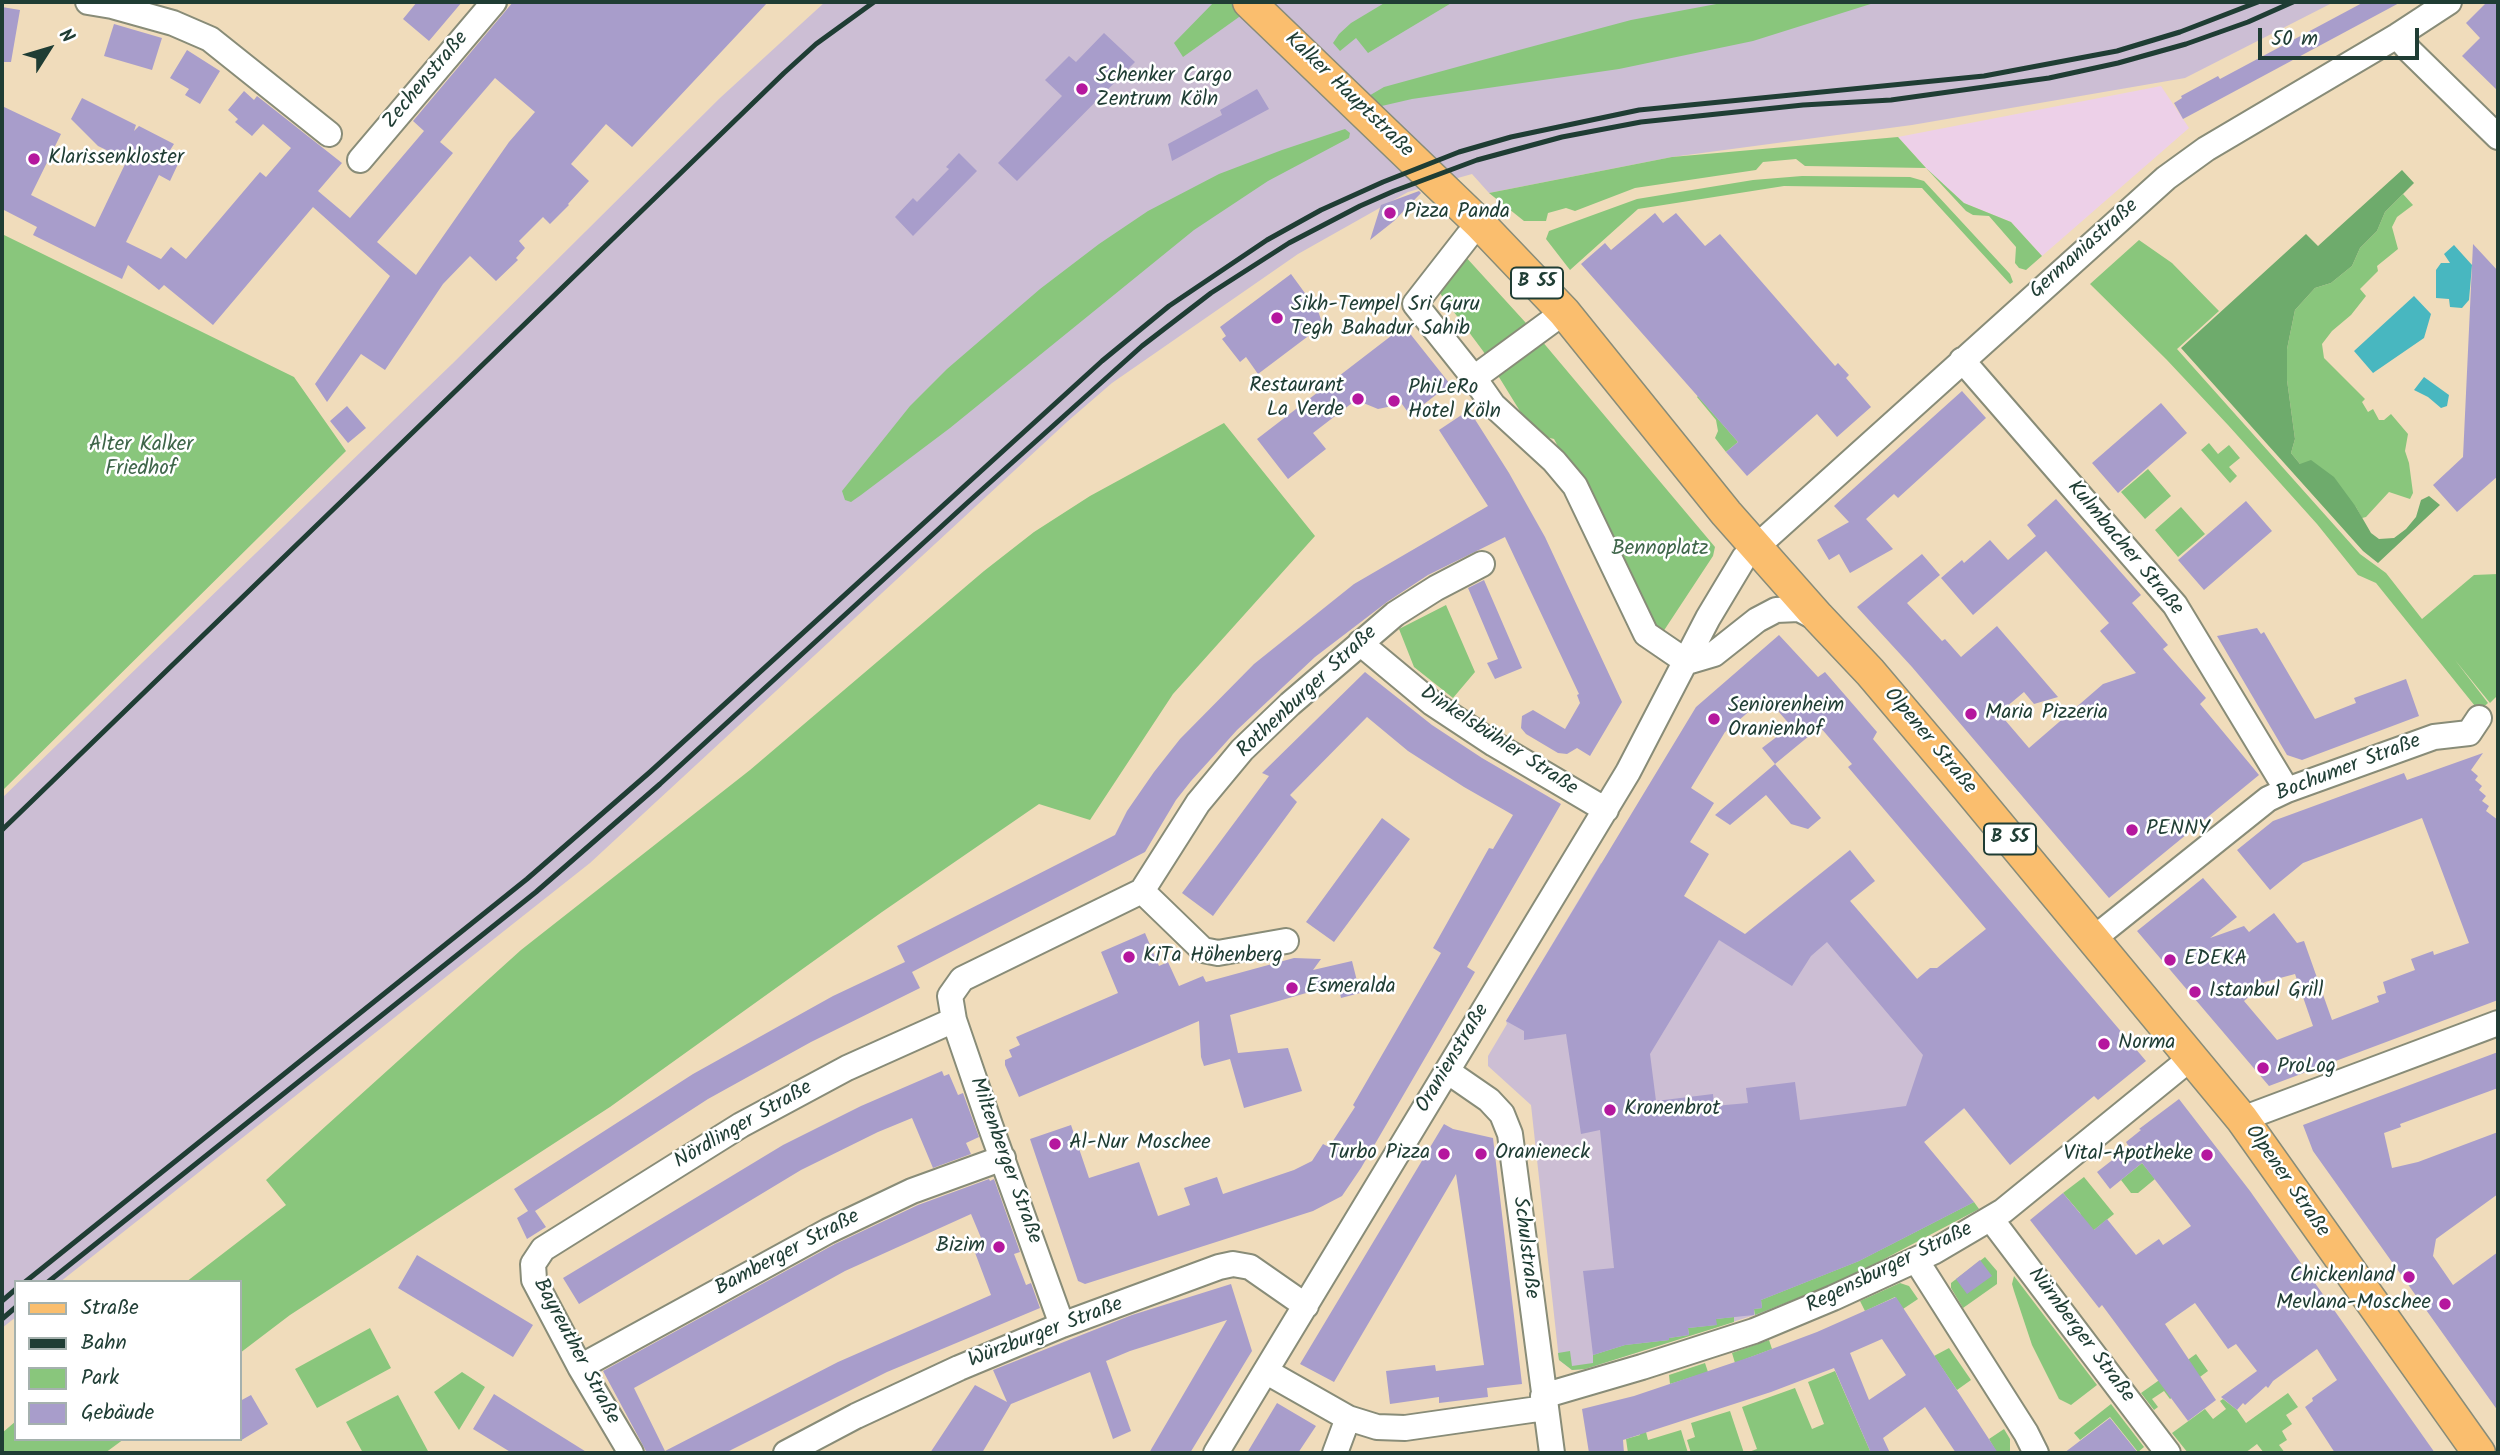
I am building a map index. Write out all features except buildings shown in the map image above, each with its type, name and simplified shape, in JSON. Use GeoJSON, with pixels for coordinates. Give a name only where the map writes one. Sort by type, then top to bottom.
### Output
{"type":"FeatureCollection","features":[{"type":"Feature","properties":{"kind":"main road","name":"Kalker Hauptstraße"},"geometry":{"type":"LineString","coordinates":[[1249,2],[1447,192]]}},
{"type":"Feature","properties":{"kind":"main road","name":"Olpener Straße"},"geometry":{"type":"LineString","coordinates":[[1447,192],[1564,312],[1726,513],[1870,672],[2242,1119],[2479,1453]]}},
{"type":"Feature","properties":{"kind":"street"},"geometry":{"type":"LineString","coordinates":[[88,2],[173,23],[210,39],[330,134]]}},
{"type":"Feature","properties":{"kind":"street","name":"Zechenstraße"},"geometry":{"type":"LineString","coordinates":[[360,160],[494,2]]}},
{"type":"Feature","properties":{"kind":"street","name":"Germaniastraße"},"geometry":{"type":"LineString","coordinates":[[1756,545],[2166,178],[2206,149],[2397,36],[2449,2]]}},
{"type":"Feature","properties":{"kind":"street"},"geometry":{"type":"LineString","coordinates":[[2397,36],[2498,137]]}},
{"type":"Feature","properties":{"kind":"street"},"geometry":{"type":"LineString","coordinates":[[1480,224],[1415,304],[1493,405],[1554,461],[1574,486],[1646,634],[1687,662],[1714,654],[1751,624],[1776,610],[1790,608],[1804,611],[1825,625]]}},
{"type":"Feature","properties":{"kind":"street"},"geometry":{"type":"LineString","coordinates":[[1474,378],[1564,312]]}},
{"type":"Feature","properties":{"kind":"street","name":"Kulmbacher Straße"},"geometry":{"type":"LineString","coordinates":[[1962,360],[2175,605],[2287,790]]}},
{"type":"Feature","properties":{"kind":"street","name":"Oranienstraße"},"geometry":{"type":"LineString","coordinates":[[1216,1453],[1606,810],[1739,564],[1756,545]]}},
{"type":"Feature","properties":{"kind":"street","name":"Rothenburger Straße"},"geometry":{"type":"LineString","coordinates":[[1142,891],[1198,803],[1242,750],[1290,704],[1395,614],[1436,588],[1482,564]]}},
{"type":"Feature","properties":{"kind":"street","name":"Dinkelsbühler Straße"},"geometry":{"type":"LineString","coordinates":[[1360,643],[1442,710],[1493,744],[1606,810]]}},
{"type":"Feature","properties":{"kind":"street","name":"Bochumer Straße"},"geometry":{"type":"LineString","coordinates":[[2093,939],[2258,807],[2287,790],[2434,737],[2469,733],[2479,718]]}},
{"type":"Feature","properties":{"kind":"street"},"geometry":{"type":"LineString","coordinates":[[952,1008],[962,979],[1142,891],[1203,950],[1218,953],[1286,941]]}},
{"type":"Feature","properties":{"kind":"street","name":"Miltenberger Straße"},"geometry":{"type":"LineString","coordinates":[[952,1008],[1062,1325]]}},
{"type":"Feature","properties":{"kind":"street","name":"Nördlinger Straße"},"geometry":{"type":"LineString","coordinates":[[543,1249],[741,1125],[952,1008]]}},
{"type":"Feature","properties":{"kind":"street"},"geometry":{"type":"LineString","coordinates":[[2242,1119],[2498,1023]]}},
{"type":"Feature","properties":{"kind":"street","name":"Regensburger Straße"},"geometry":{"type":"LineString","coordinates":[[1267,1372],[1348,1418],[1377,1427],[1405,1428],[1544,1402],[1754,1331],[1916,1260],[1991,1219],[2191,1058]]}},
{"type":"Feature","properties":{"kind":"street","name":"Schulstraße"},"geometry":{"type":"LineString","coordinates":[[1447,1071],[1489,1100],[1502,1114],[1508,1127],[1552,1453]]}},
{"type":"Feature","properties":{"kind":"street","name":"Bamberger Straße"},"geometry":{"type":"LineString","coordinates":[[580,1367],[828,1231],[912,1191],[1003,1158]]}},
{"type":"Feature","properties":{"kind":"street","name":"Nürnberger Straße"},"geometry":{"type":"LineString","coordinates":[[1991,1219],[2168,1453]]}},
{"type":"Feature","properties":{"kind":"street","name":"Bayreuther Straße"},"geometry":{"type":"LineString","coordinates":[[543,1249],[533,1264],[534,1280],[580,1367],[631,1453]]}},
{"type":"Feature","properties":{"kind":"street"},"geometry":{"type":"LineString","coordinates":[[1916,1260],[2036,1453]]}},
{"type":"Feature","properties":{"kind":"street","name":"Würzburger Straße"},"geometry":{"type":"LineString","coordinates":[[786,1453],[856,1416],[948,1373],[1062,1325],[1233,1264],[1250,1267],[1306,1306]]}},
{"type":"Feature","properties":{"kind":"street"},"geometry":{"type":"LineString","coordinates":[[1335,1453],[1348,1418]]}},
{"type":"Feature","properties":{"kind":"shaded area"},"geometry":{"type":"Polygon","coordinates":[[[825,2],[2334,2],[2185,78],[1912,125],[1672,157],[1489,193],[1472,174],[1408,192],[1298,254],[1112,383],[590,863],[63,1280],[14,1280],[14,1319],[2,1328],[2,798],[452,364],[720,98],[825,2]]]}},
{"type":"Feature","properties":{"kind":"shaded area"},"geometry":{"type":"Polygon","coordinates":[[[2161,86],[2189,128],[2042,256],[2011,222],[1964,203],[1926,168],[1898,137],[2161,86]]]}},
{"type":"Feature","properties":{"kind":"shaded area","name":"Kronenbrot"},"geometry":{"type":"Polygon","coordinates":[[[1601,863],[1765,969],[1850,901],[2002,1077],[1924,1142],[1979,1209],[1849,1276],[1764,1312],[1585,1369],[1572,1370],[1559,1360],[1531,1105],[1488,1066],[1488,1056],[1507,1024],[1506,1021],[1601,863]]]}},
{"type":"Feature","properties":{"kind":"green space"},"geometry":{"type":"Polygon","coordinates":[[[1214,2],[1260,2],[1183,57],[1174,43],[1214,2]]]}},
{"type":"Feature","properties":{"kind":"green space"},"geometry":{"type":"Polygon","coordinates":[[[1386,2],[1453,2],[1368,53],[1356,38],[1340,51],[1333,43],[1339,34],[1351,23],[1386,2]]]}},
{"type":"Feature","properties":{"kind":"green space"},"geometry":{"type":"Polygon","coordinates":[[[1727,2],[1877,2],[1753,41],[1619,69],[1412,99],[1373,108],[1367,97],[1384,87],[1631,20],[1727,2]]]}},
{"type":"Feature","properties":{"kind":"green space"},"geometry":{"type":"Polygon","coordinates":[[[1345,129],[1350,133],[1349,138],[1268,181],[1194,230],[950,428],[851,502],[845,500],[842,491],[910,406],[947,369],[1040,289],[1099,244],[1148,211],[1219,174],[1345,129]]]}},
{"type":"Feature","properties":{"kind":"green space"},"geometry":{"type":"Polygon","coordinates":[[[1898,137],[1926,168],[1805,166],[1796,159],[1763,162],[1756,170],[1635,188],[1575,211],[1566,208],[1548,213],[1546,221],[1524,221],[1489,193],[1672,157],[1898,137]]]}},
{"type":"Feature","properties":{"kind":"green space"},"geometry":{"type":"Polygon","coordinates":[[[1926,168],[1964,203],[2011,222],[2042,256],[2026,270],[2019,268],[2015,263],[2016,247],[1989,216],[1973,215],[1966,211],[1926,168]]]}},
{"type":"Feature","properties":{"kind":"green space"},"geometry":{"type":"Polygon","coordinates":[[[2402,170],[2414,183],[2385,212],[2377,231],[2360,248],[2352,266],[2331,283],[2315,288],[2295,310],[2287,349],[2287,380],[2295,439],[2291,453],[2300,464],[2311,460],[2334,477],[2371,533],[2379,539],[2394,538],[2406,529],[2416,517],[2421,500],[2429,496],[2440,505],[2378,563],[2363,551],[2181,348],[2306,234],[2318,246],[2402,170]]]}},
{"type":"Feature","properties":{"kind":"green space"},"geometry":{"type":"Polygon","coordinates":[[[1802,176],[1910,177],[1924,181],[2010,274],[2013,282],[2010,284],[1922,188],[1784,186],[1638,209],[1570,270],[1546,239],[1549,231],[1637,199],[1753,180],[1802,176]]]}},
{"type":"Feature","properties":{"kind":"green space"},"geometry":{"type":"Polygon","coordinates":[[[2403,194],[2413,205],[2397,217],[2392,227],[2398,249],[2377,266],[2378,271],[2360,289],[2366,296],[2322,344],[2324,358],[2365,399],[2362,402],[2368,412],[2373,409],[2379,420],[2384,420],[2391,414],[2408,434],[2405,451],[2413,493],[2410,499],[2389,492],[2362,518],[2356,507],[2300,464],[2291,453],[2295,439],[2287,380],[2287,349],[2295,310],[2315,288],[2331,283],[2352,266],[2360,248],[2377,231],[2385,212],[2403,194]]]}},
{"type":"Feature","properties":{"kind":"green space","name":"Alter Kalker Friedhof"},"geometry":{"type":"Polygon","coordinates":[[[2,234],[294,377],[346,451],[2,791],[2,234]]]}},
{"type":"Feature","properties":{"kind":"green space"},"geometry":{"type":"Polygon","coordinates":[[[2139,240],[2172,263],[2219,311],[2177,349],[2360,554],[2386,573],[2422,619],[2474,575],[2498,574],[2498,695],[2490,703],[2455,660],[2488,703],[2479,711],[2376,583],[2358,575],[2317,524],[2228,425],[2090,284],[2139,240]]]}},
{"type":"Feature","properties":{"kind":"green space","name":"Bennoplatz"},"geometry":{"type":"Polygon","coordinates":[[[1464,255],[1536,334],[1715,547],[1713,556],[1661,635],[1653,629],[1554,439],[1534,434],[1483,351],[1436,288],[1464,255]]]}},
{"type":"Feature","properties":{"kind":"green space"},"geometry":{"type":"Polygon","coordinates":[[[1698,396],[1738,442],[1726,452],[1715,438],[1718,431],[1716,420],[1698,396]]]}},
{"type":"Feature","properties":{"kind":"green space"},"geometry":{"type":"Polygon","coordinates":[[[1224,423],[1315,536],[1173,694],[1090,820],[1039,804],[882,912],[610,1107],[290,1315],[242,1351],[242,1280],[189,1280],[286,1205],[266,1180],[521,950],[750,770],[984,571],[1034,532],[1090,496],[1224,423]]]}},
{"type":"Feature","properties":{"kind":"green space"},"geometry":{"type":"Polygon","coordinates":[[[2209,443],[2218,454],[2229,445],[2240,458],[2229,467],[2237,476],[2230,483],[2201,450],[2209,443]]]}},
{"type":"Feature","properties":{"kind":"green space"},"geometry":{"type":"Polygon","coordinates":[[[2148,469],[2171,496],[2145,519],[2121,492],[2148,469]]]}},
{"type":"Feature","properties":{"kind":"green space"},"geometry":{"type":"Polygon","coordinates":[[[2181,507],[2205,534],[2178,557],[2155,530],[2181,507]]]}},
{"type":"Feature","properties":{"kind":"green space"},"geometry":{"type":"Polygon","coordinates":[[[1446,605],[1475,672],[1453,698],[1414,667],[1399,629],[1446,605]]]}},
{"type":"Feature","properties":{"kind":"green space"},"geometry":{"type":"Polygon","coordinates":[[[2142,1163],[2155,1179],[2138,1193],[2131,1193],[2121,1180],[2142,1163]]]}},
{"type":"Feature","properties":{"kind":"green space"},"geometry":{"type":"Polygon","coordinates":[[[2084,1177],[2114,1214],[2089,1234],[2080,1213],[2063,1193],[2084,1177]]]}},
{"type":"Feature","properties":{"kind":"green space"},"geometry":{"type":"Polygon","coordinates":[[[1974,1202],[1979,1209],[1871,1266],[1755,1315],[1754,1309],[1762,1308],[1761,1300],[1859,1261],[1974,1202]]]}},
{"type":"Feature","properties":{"kind":"green space"},"geometry":{"type":"Polygon","coordinates":[[[1985,1257],[1997,1271],[1997,1284],[1963,1308],[1951,1288],[1951,1283],[1985,1257]]]}},
{"type":"Feature","properties":{"kind":"green space"},"geometry":{"type":"Polygon","coordinates":[[[2014,1276],[2097,1385],[2071,1405],[2059,1399],[2032,1345],[2012,1284],[2014,1276]]]}},
{"type":"Feature","properties":{"kind":"green space"},"geometry":{"type":"Polygon","coordinates":[[[1900,1283],[1909,1286],[1918,1299],[1903,1309],[1895,1297],[1865,1311],[1860,1301],[1900,1283]]]}},
{"type":"Feature","properties":{"kind":"green space"},"geometry":{"type":"Polygon","coordinates":[[[1734,1317],[1734,1322],[1585,1369],[1572,1370],[1559,1360],[1558,1353],[1570,1351],[1572,1366],[1593,1363],[1593,1355],[1625,1345],[1689,1335],[1688,1328],[1716,1325],[1716,1319],[1734,1317]]]}},
{"type":"Feature","properties":{"kind":"green space"},"geometry":{"type":"Polygon","coordinates":[[[370,1328],[391,1368],[317,1408],[295,1369],[370,1328]]]}},
{"type":"Feature","properties":{"kind":"green space"},"geometry":{"type":"Polygon","coordinates":[[[1769,1340],[1772,1349],[1735,1363],[1732,1353],[1769,1340]]]}},
{"type":"Feature","properties":{"kind":"green space"},"geometry":{"type":"Polygon","coordinates":[[[1949,1348],[1971,1380],[1957,1390],[1934,1356],[1949,1348]]]}},
{"type":"Feature","properties":{"kind":"green space"},"geometry":{"type":"Polygon","coordinates":[[[2196,1354],[2208,1371],[2170,1399],[2164,1391],[2152,1399],[2158,1407],[2154,1410],[2141,1393],[2196,1354]]]}},
{"type":"Feature","properties":{"kind":"green space"},"geometry":{"type":"Polygon","coordinates":[[[1705,1363],[1708,1372],[1670,1384],[1669,1375],[1705,1363]]]}},
{"type":"Feature","properties":{"kind":"green space"},"geometry":{"type":"Polygon","coordinates":[[[1835,1371],[1871,1453],[1746,1453],[1757,1449],[1742,1407],[1795,1388],[1812,1429],[1824,1424],[1808,1382],[1835,1371]]]}},
{"type":"Feature","properties":{"kind":"green space"},"geometry":{"type":"Polygon","coordinates":[[[462,1372],[485,1387],[459,1430],[434,1392],[462,1372]]]}},
{"type":"Feature","properties":{"kind":"green space"},"geometry":{"type":"Polygon","coordinates":[[[2288,1393],[2298,1407],[2286,1415],[2292,1424],[2282,1431],[2287,1440],[2279,1445],[2285,1453],[2264,1453],[2257,1444],[2245,1453],[2188,1453],[2172,1433],[2205,1409],[2213,1419],[2226,1409],[2220,1401],[2223,1399],[2237,1410],[2246,1423],[2288,1393]]]}},
{"type":"Feature","properties":{"kind":"green space"},"geometry":{"type":"Polygon","coordinates":[[[398,1395],[429,1453],[363,1453],[346,1422],[398,1395]]]}},
{"type":"Feature","properties":{"kind":"green space"},"geometry":{"type":"Polygon","coordinates":[[[2111,1404],[2144,1447],[2138,1452],[2110,1417],[2080,1440],[2074,1433],[2111,1404]]]}},
{"type":"Feature","properties":{"kind":"green space"},"geometry":{"type":"Polygon","coordinates":[[[1730,1411],[1744,1453],[1691,1453],[1687,1440],[1695,1437],[1691,1423],[1730,1411]]]}},
{"type":"Feature","properties":{"kind":"green space"},"geometry":{"type":"Polygon","coordinates":[[[14,1423],[14,1441],[121,1441],[105,1453],[2,1453],[2,1433],[14,1423]]]}},
{"type":"Feature","properties":{"kind":"green space"},"geometry":{"type":"Polygon","coordinates":[[[1645,1428],[1648,1440],[1681,1430],[1688,1453],[1628,1453],[1626,1439],[1640,1435],[1639,1430],[1645,1428]]]}},
{"type":"Feature","properties":{"kind":"green space"},"geometry":{"type":"Polygon","coordinates":[[[2004,1429],[2010,1439],[2010,1453],[1997,1453],[1989,1439],[2004,1429]]]}},
{"type":"Feature","properties":{"kind":"water"},"geometry":{"type":"Polygon","coordinates":[[[2454,245],[2472,265],[2469,300],[2462,308],[2450,307],[2449,299],[2436,298],[2436,270],[2441,263],[2450,263],[2444,254],[2454,245]]]}},
{"type":"Feature","properties":{"kind":"water"},"geometry":{"type":"Polygon","coordinates":[[[2414,296],[2431,314],[2424,338],[2373,373],[2354,351],[2414,296]]]}},
{"type":"Feature","properties":{"kind":"water"},"geometry":{"type":"Polygon","coordinates":[[[2424,377],[2449,395],[2447,406],[2441,408],[2414,390],[2424,377]]]}},
{"type":"Feature","properties":{"kind":"railway"},"geometry":{"type":"LineString","coordinates":[[2,830],[784,73],[816,44],[874,2]]}},
{"type":"Feature","properties":{"kind":"railway"},"geometry":{"type":"LineString","coordinates":[[27,1280],[527,879],[650,772],[1102,361],[1169,306],[1267,240],[1321,210],[1383,182],[1459,152],[1511,137],[1639,110],[1984,76],[2117,51],[2180,32],[2258,2]]}},
{"type":"Feature","properties":{"kind":"railway"},"geometry":{"type":"LineString","coordinates":[[51,1280],[536,892],[660,784],[1142,346],[1211,293],[1289,243],[1394,191],[1477,160],[1562,137],[1641,122],[1803,105],[1891,100],[2049,78],[2186,44],[2248,22],[2293,2]]}},
{"type":"Feature","properties":{"kind":"railway"},"geometry":{"type":"LineString","coordinates":[[2,1301],[14,1291]]}},
{"type":"Feature","properties":{"kind":"railway"},"geometry":{"type":"LineString","coordinates":[[2,1319],[14,1309]]}},
{"type":"Feature","properties":{"kind":"place","name":"Schenker Cargo Zentrum Köln"},"geometry":{"type":"Point","coordinates":[1082,89]}},
{"type":"Feature","properties":{"kind":"place","name":"Klarissenkloster"},"geometry":{"type":"Point","coordinates":[34,159]}},
{"type":"Feature","properties":{"kind":"place","name":"Pizza Panda"},"geometry":{"type":"Point","coordinates":[1390,213]}},
{"type":"Feature","properties":{"kind":"place","name":"Sikh-Tempel Sri Guru Tegh Bahadur Sahib"},"geometry":{"type":"Point","coordinates":[1277,318]}},
{"type":"Feature","properties":{"kind":"place","name":"Restaurant La Verde"},"geometry":{"type":"Point","coordinates":[1358,399]}},
{"type":"Feature","properties":{"kind":"place","name":"PhiLeRo Hotel Köln"},"geometry":{"type":"Point","coordinates":[1394,401]}},
{"type":"Feature","properties":{"kind":"place","name":"Maria Pizzeria"},"geometry":{"type":"Point","coordinates":[1971,714]}},
{"type":"Feature","properties":{"kind":"place","name":"Seniorenheim Oranienhof"},"geometry":{"type":"Point","coordinates":[1714,719]}},
{"type":"Feature","properties":{"kind":"place","name":"PENNY"},"geometry":{"type":"Point","coordinates":[2132,830]}},
{"type":"Feature","properties":{"kind":"place","name":"KiTa Höhenberg"},"geometry":{"type":"Point","coordinates":[1129,957]}},
{"type":"Feature","properties":{"kind":"place","name":"EDEKA"},"geometry":{"type":"Point","coordinates":[2170,960]}},
{"type":"Feature","properties":{"kind":"place","name":"Esmeralda"},"geometry":{"type":"Point","coordinates":[1292,988]}},
{"type":"Feature","properties":{"kind":"place","name":"Istanbul Grill"},"geometry":{"type":"Point","coordinates":[2195,992]}},
{"type":"Feature","properties":{"kind":"place","name":"Norma"},"geometry":{"type":"Point","coordinates":[2104,1044]}},
{"type":"Feature","properties":{"kind":"place","name":"ProLog"},"geometry":{"type":"Point","coordinates":[2263,1068]}},
{"type":"Feature","properties":{"kind":"place","name":"Kronenbrot"},"geometry":{"type":"Point","coordinates":[1610,1110]}},
{"type":"Feature","properties":{"kind":"place","name":"Al-Nur Moschee"},"geometry":{"type":"Point","coordinates":[1055,1144]}},
{"type":"Feature","properties":{"kind":"place","name":"Turbo Pizza"},"geometry":{"type":"Point","coordinates":[1444,1154]}},
{"type":"Feature","properties":{"kind":"place","name":"Oranieneck"},"geometry":{"type":"Point","coordinates":[1481,1154]}},
{"type":"Feature","properties":{"kind":"place","name":"Vital-Apotheke"},"geometry":{"type":"Point","coordinates":[2207,1155]}},
{"type":"Feature","properties":{"kind":"place","name":"Bizim"},"geometry":{"type":"Point","coordinates":[999,1247]}},
{"type":"Feature","properties":{"kind":"place","name":"Chickenland"},"geometry":{"type":"Point","coordinates":[2409,1277]}},
{"type":"Feature","properties":{"kind":"place","name":"Mevlana-Moschee"},"geometry":{"type":"Point","coordinates":[2445,1304]}}]}
